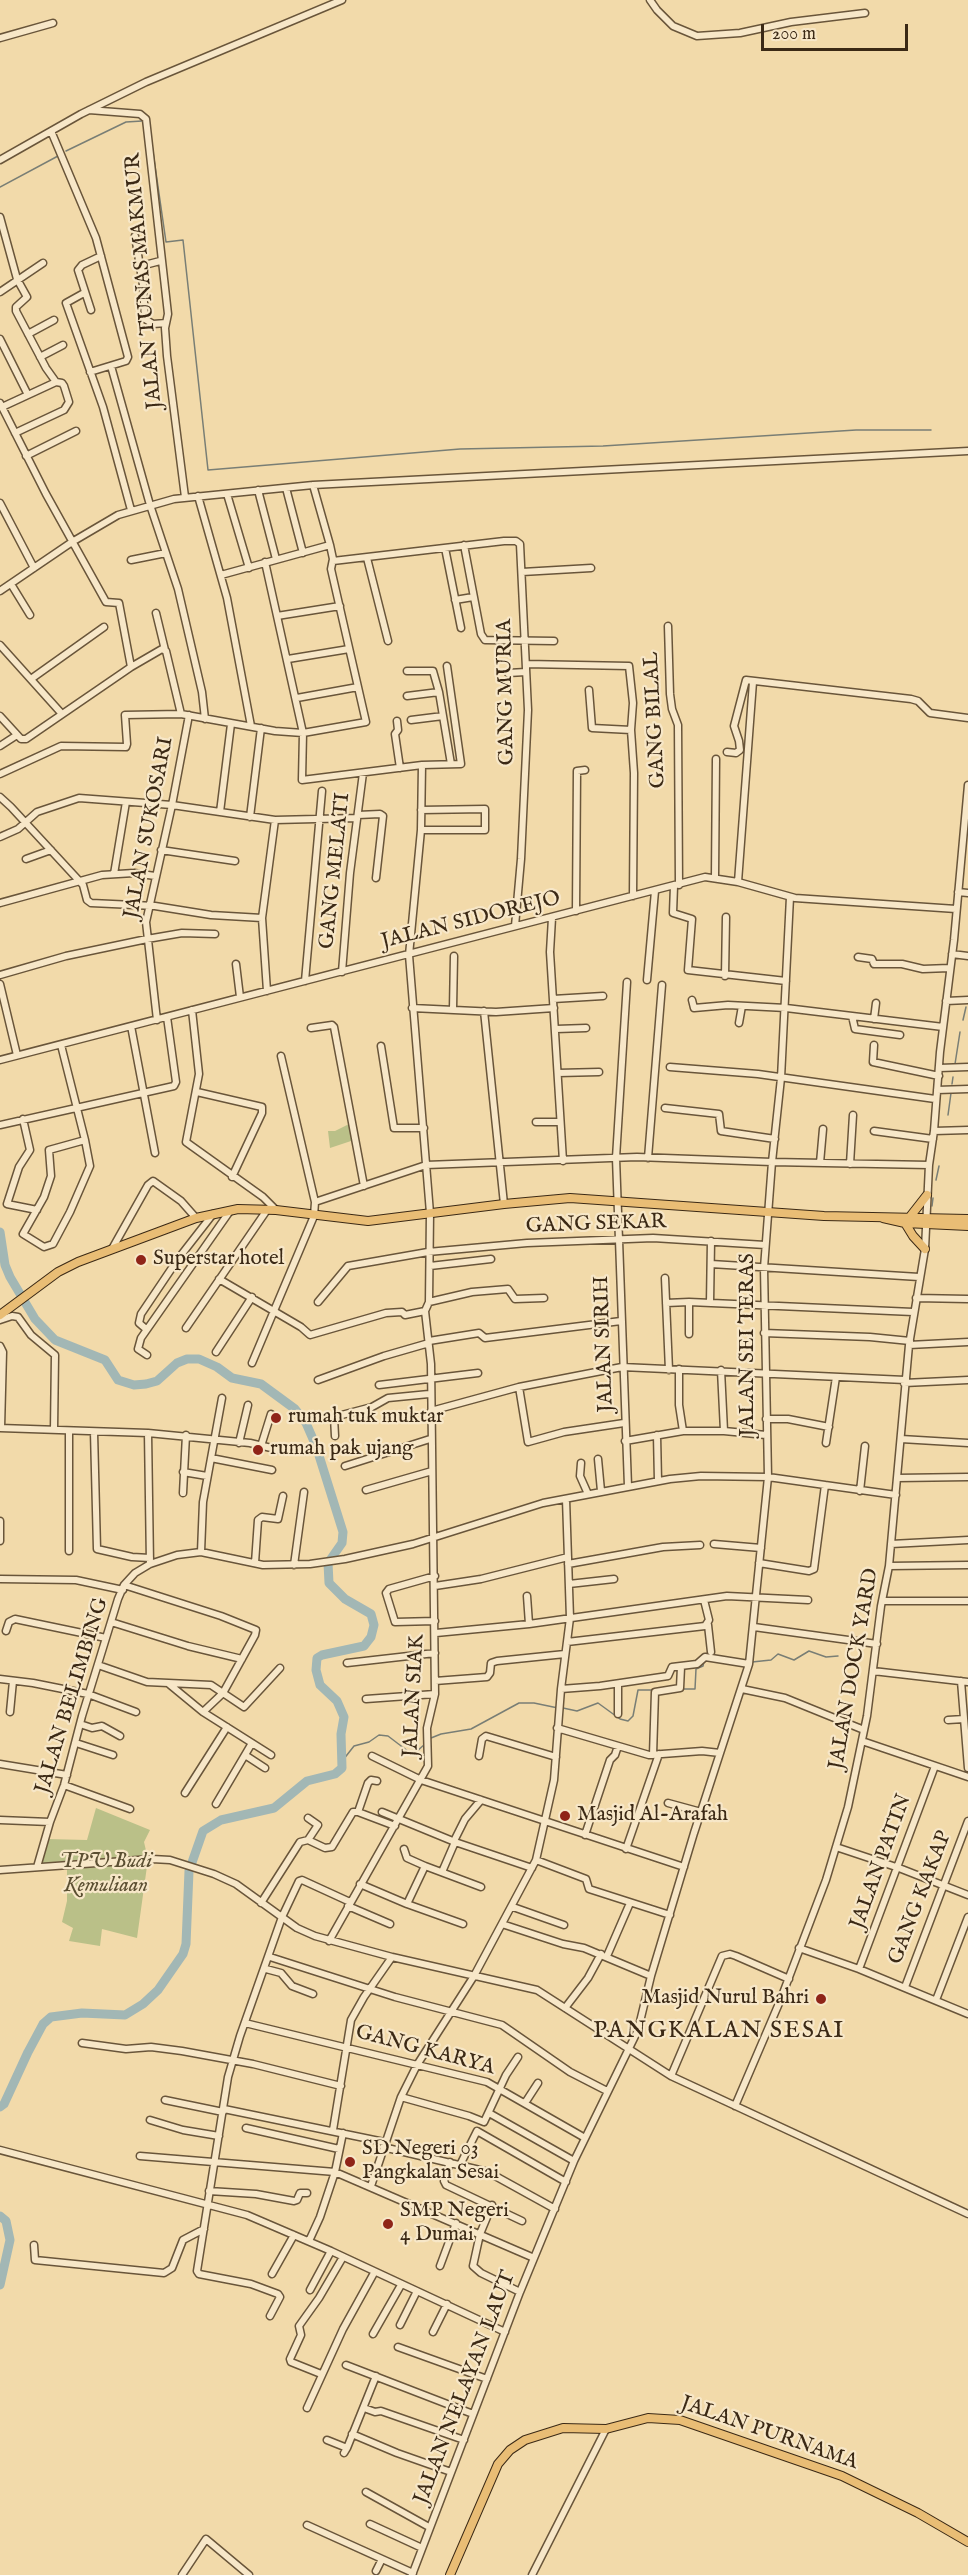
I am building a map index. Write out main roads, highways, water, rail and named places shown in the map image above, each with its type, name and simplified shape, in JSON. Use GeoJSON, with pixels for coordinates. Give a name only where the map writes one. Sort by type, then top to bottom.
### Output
{"type":"FeatureCollection","features":[{"type":"Feature","properties":{"kind":"main road"},"geometry":{"type":"LineString","coordinates":[[907,1220],[927,1195]]}},
{"type":"Feature","properties":{"kind":"main road"},"geometry":{"type":"LineString","coordinates":[[1,1316],[64,1269],[196,1218],[230,1210],[271,1210],[368,1221],[570,1198],[767,1213],[879,1216],[890,1221],[925,1221],[968,1226]]}},
{"type":"Feature","properties":{"kind":"main road"},"geometry":{"type":"LineString","coordinates":[[925,1221],[968,1219]]}},
{"type":"Feature","properties":{"kind":"main road"},"geometry":{"type":"LineString","coordinates":[[907,1220],[912,1236],[925,1249]]}},
{"type":"Feature","properties":{"kind":"main road","name":"JALAN PURNAMA"},"geometry":{"type":"LineString","coordinates":[[450,2575],[498,2464],[510,2450],[525,2440],[563,2428],[606,2428],[648,2418],[680,2420],[842,2476],[918,2513],[968,2542]]}},
{"type":"Feature","properties":{"kind":"waterway"},"geometry":{"type":"LineString","coordinates":[[66,151],[126,122],[142,121]]}},
{"type":"Feature","properties":{"kind":"waterway"},"geometry":{"type":"LineString","coordinates":[[152,145],[166,242],[183,240],[208,470],[460,449],[603,446],[856,430],[931,430]]}},
{"type":"Feature","properties":{"kind":"waterway"},"geometry":{"type":"LineString","coordinates":[[0,187],[58,156]]}},
{"type":"Feature","properties":{"kind":"waterway"},"geometry":{"type":"LineString","coordinates":[[963,1020],[966,1007]]}},
{"type":"Feature","properties":{"kind":"waterway"},"geometry":{"type":"LineString","coordinates":[[955,1064],[960,1032]]}},
{"type":"Feature","properties":{"kind":"waterway"},"geometry":{"type":"LineString","coordinates":[[952,1084],[953,1077]]}},
{"type":"Feature","properties":{"kind":"waterway"},"geometry":{"type":"LineString","coordinates":[[948,1115],[951,1093]]}},
{"type":"Feature","properties":{"kind":"waterway"},"geometry":{"type":"LineString","coordinates":[[936,1180],[939,1166]]}},
{"type":"Feature","properties":{"kind":"waterway"},"geometry":{"type":"LineString","coordinates":[[932,1206],[933,1198]]}},
{"type":"Feature","properties":{"kind":"waterway"},"geometry":{"type":"LineString","coordinates":[[0,1232],[5,1265],[35,1319],[55,1340],[105,1360],[118,1380],[134,1385],[146,1384],[157,1381],[177,1363],[187,1359],[199,1359],[217,1367],[232,1378],[261,1384],[295,1409],[306,1423],[316,1446],[343,1532],[342,1543],[328,1563],[329,1583],[345,1599],[371,1614],[374,1625],[371,1637],[364,1646],[317,1658],[316,1670],[320,1685],[337,1701],[344,1717],[341,1734],[342,1768],[335,1774],[307,1781],[274,1808],[221,1820],[203,1831],[189,1871],[186,1944],[183,1954],[158,1990],[143,2004],[125,2015],[82,2013],[51,2017],[43,2024],[4,2104],[0,2107]]}},
{"type":"Feature","properties":{"kind":"waterway"},"geometry":{"type":"LineString","coordinates":[[752,1662],[771,1660],[778,1654],[794,1660],[809,1651],[826,1657],[838,1656]]}},
{"type":"Feature","properties":{"kind":"waterway"},"geometry":{"type":"LineString","coordinates":[[684,1689],[695,1689],[696,1669],[703,1666],[704,1661]]}},
{"type":"Feature","properties":{"kind":"waterway"},"geometry":{"type":"LineString","coordinates":[[563,1708],[577,1711],[598,1703],[620,1719],[628,1721],[633,1716],[638,1690],[653,1690]]}},
{"type":"Feature","properties":{"kind":"waterway"},"geometry":{"type":"LineString","coordinates":[[431,1738],[471,1729],[519,1703],[534,1703],[558,1708]]}},
{"type":"Feature","properties":{"kind":"waterway"},"geometry":{"type":"LineString","coordinates":[[343,1760],[354,1746],[369,1742],[379,1735],[388,1736],[409,1752],[416,1752],[425,1744]]}},
{"type":"Feature","properties":{"kind":"waterway"},"geometry":{"type":"LineString","coordinates":[[0,2216],[6,2221],[10,2240],[0,2285]]}},
{"type":"Feature","properties":{"kind":"place","name":"Superstar hotel"},"geometry":{"type":"Point","coordinates":[141,1260]}},
{"type":"Feature","properties":{"kind":"place","name":"rumah tuk muktar"},"geometry":{"type":"Point","coordinates":[276,1418]}},
{"type":"Feature","properties":{"kind":"place","name":"rumah pak ujang"},"geometry":{"type":"Point","coordinates":[258,1450]}},
{"type":"Feature","properties":{"kind":"place","name":"Masjid Al-Arafah"},"geometry":{"type":"Point","coordinates":[565,1816]}},
{"type":"Feature","properties":{"kind":"place","name":"Masjid Nurul Bahri"},"geometry":{"type":"Point","coordinates":[821,1999]}},
{"type":"Feature","properties":{"kind":"place","name":"SD Negeri 03 Pangkalan Sesai"},"geometry":{"type":"Point","coordinates":[350,2162]}},
{"type":"Feature","properties":{"kind":"place","name":"SMP Negeri 4 Dumai"},"geometry":{"type":"Point","coordinates":[388,2224]}},
{"type":"Feature","properties":{"kind":"district","name":"PANGKALAN SESAI"},"geometry":{"type":"Point","coordinates":[719,2032]}},
{"type":"Feature","properties":{"kind":"park label","name":"TPU Budi Kemuliaan"},"geometry":{"type":"Point","coordinates":[106,1875]}}]}
